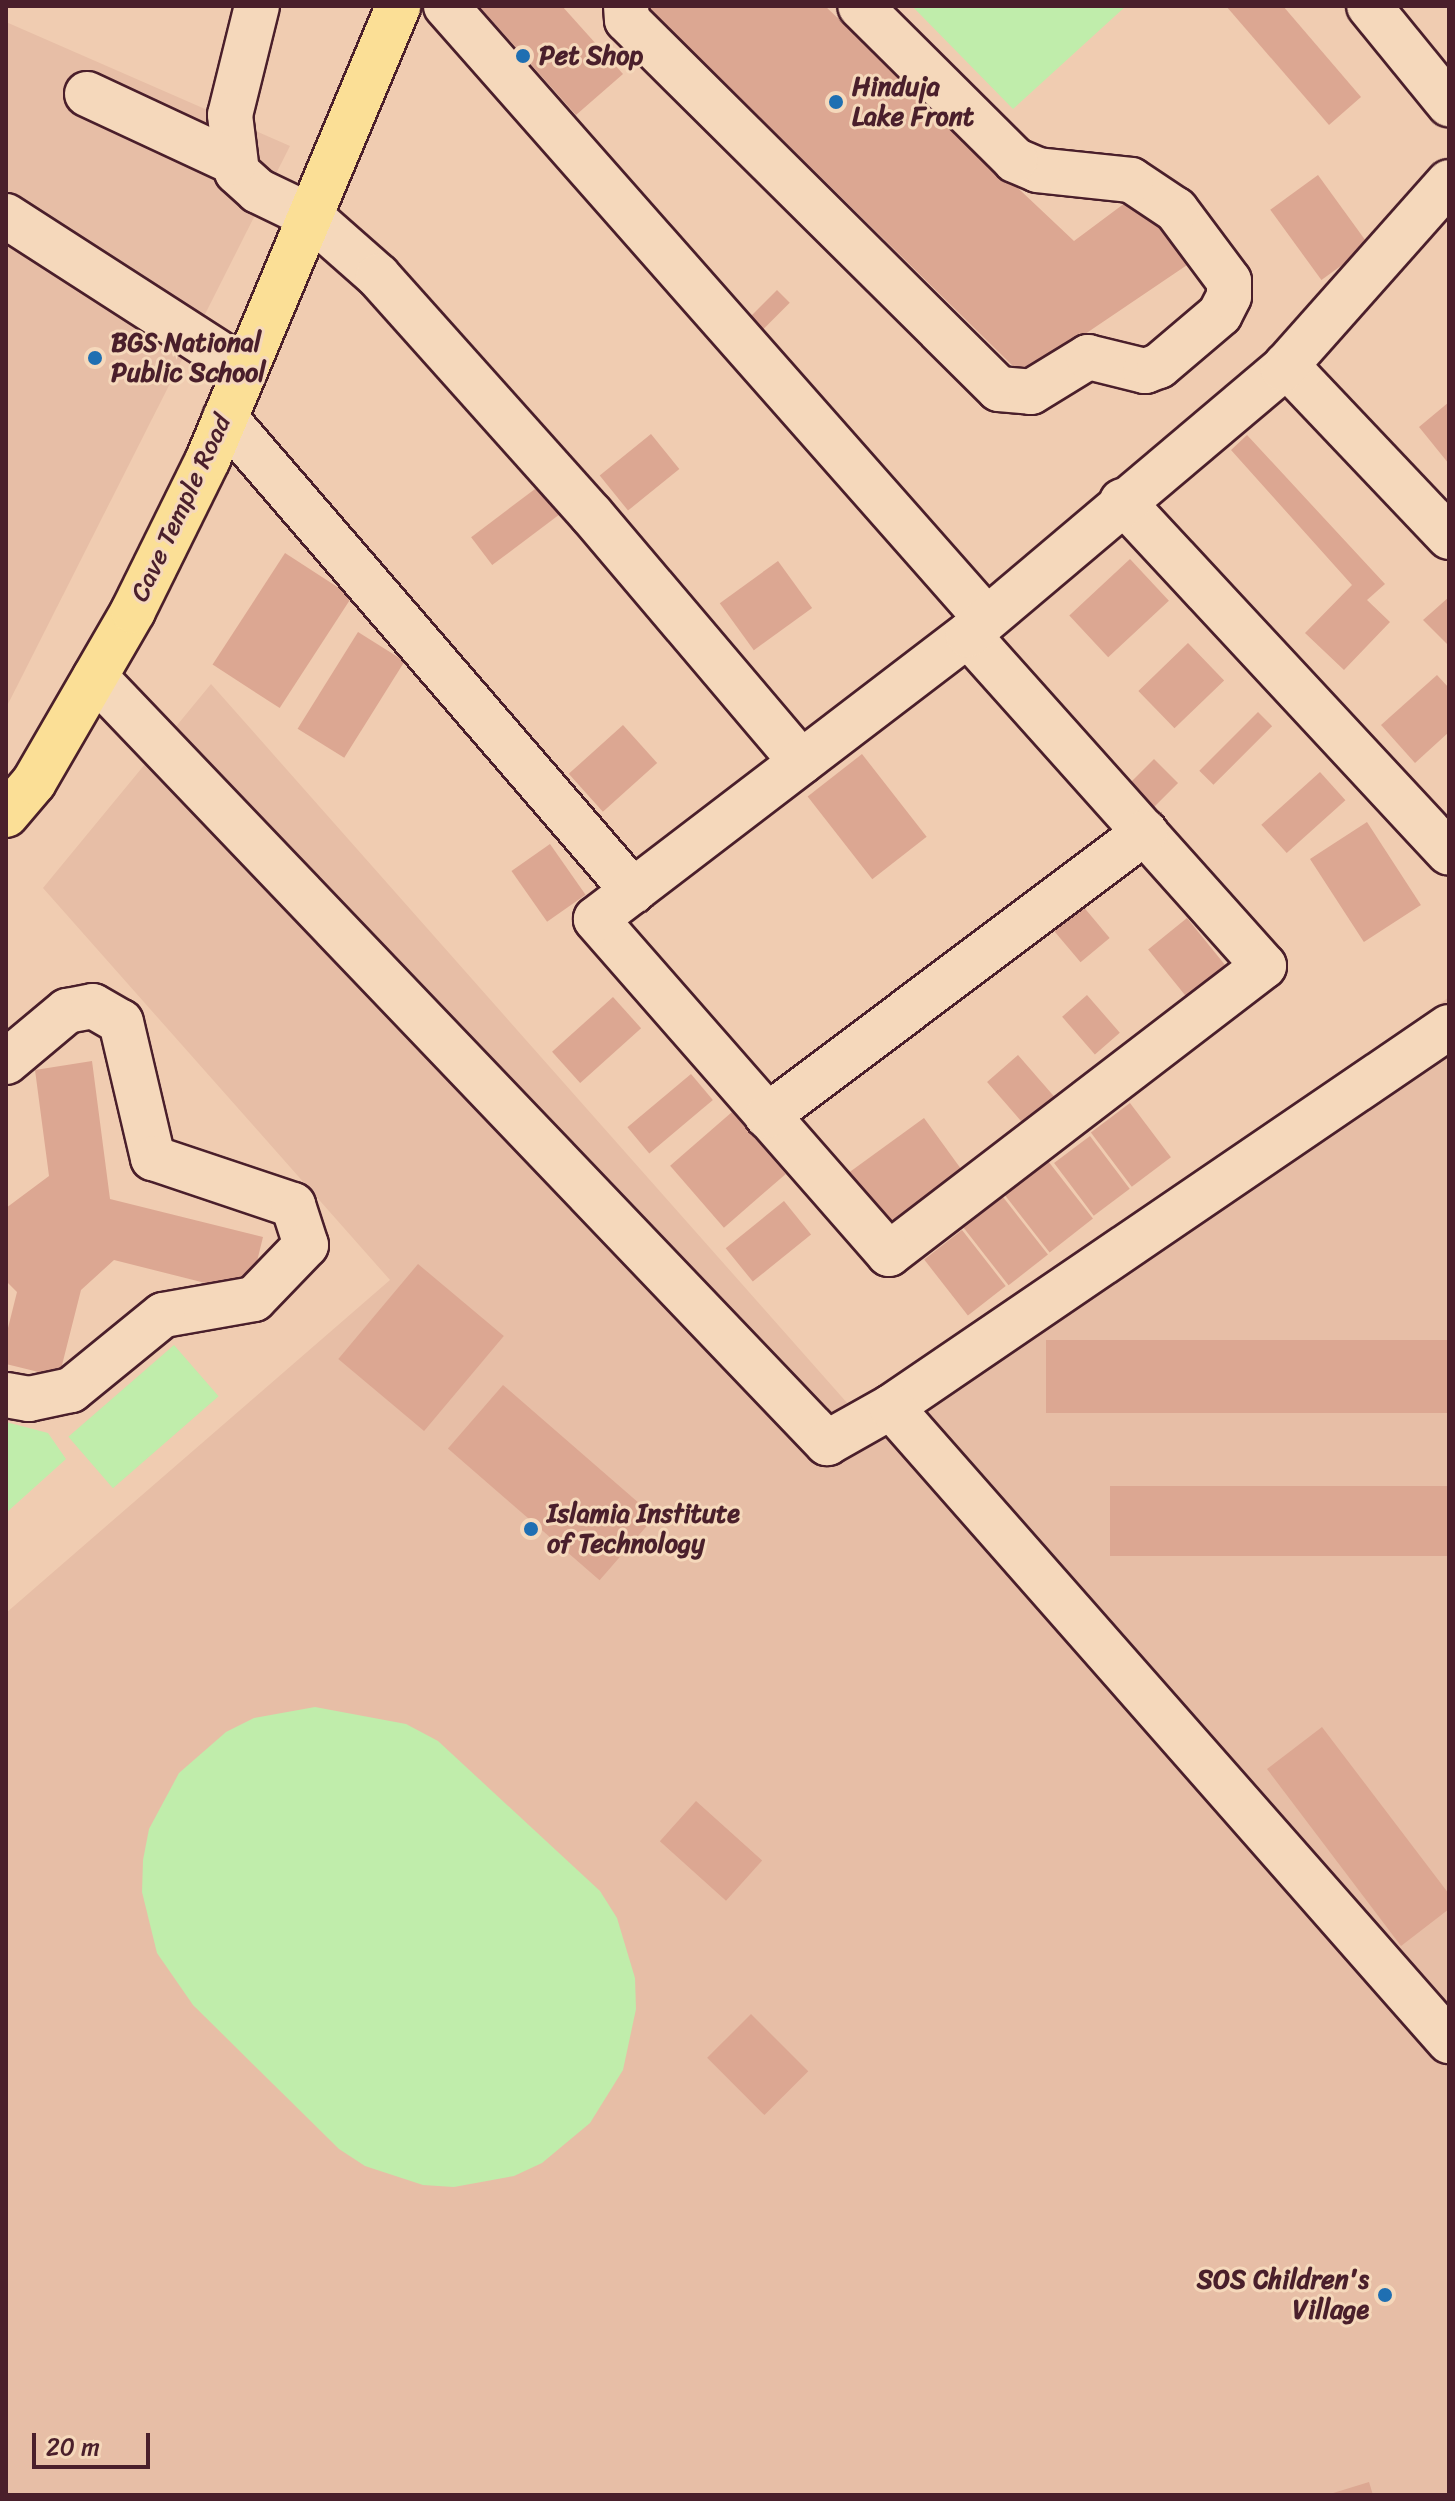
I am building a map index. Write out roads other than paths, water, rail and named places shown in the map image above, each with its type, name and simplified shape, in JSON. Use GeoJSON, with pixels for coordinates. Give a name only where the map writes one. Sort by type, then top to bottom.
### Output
{"type":"FeatureCollection","features":[{"type":"Feature","properties":{"kind":"main road","name":"Cave Temple Road"},"geometry":{"type":"LineString","coordinates":[[6,815],[34,782],[133,611],[225,418],[398,6]]}},
{"type":"Feature","properties":{"kind":"street"},"geometry":{"type":"LineString","coordinates":[[257,6],[230,115],[237,172],[258,191],[310,216],[378,276],[591,514],[801,762]]}},
{"type":"Feature","properties":{"kind":"street"},"geometry":{"type":"LineString","coordinates":[[446,6],[977,627],[1145,832],[1264,966],[889,1254],[596,919],[977,627],[1286,365],[1449,182]]}},
{"type":"Feature","properties":{"kind":"street"},"geometry":{"type":"LineString","coordinates":[[626,6],[627,20],[999,389],[1031,392],[1088,357],[1145,371],[1159,366],[1220,314],[1229,296],[1229,281],[1176,210],[1131,180],[1038,170],[1015,160],[860,6]]}},
{"type":"Feature","properties":{"kind":"street"},"geometry":{"type":"LineString","coordinates":[[1369,6],[1449,104]]}},
{"type":"Feature","properties":{"kind":"street"},"geometry":{"type":"LineString","coordinates":[[87,94],[235,163]]}},
{"type":"Feature","properties":{"kind":"street"},"geometry":{"type":"LineString","coordinates":[[6,216],[245,370]]}},
{"type":"Feature","properties":{"kind":"street"},"geometry":{"type":"LineString","coordinates":[[1286,365],[1449,537]]}},
{"type":"Feature","properties":{"kind":"street"},"geometry":{"type":"LineString","coordinates":[[225,418],[633,891]]}},
{"type":"Feature","properties":{"kind":"street"},"geometry":{"type":"LineString","coordinates":[[1122,501],[1449,853]]}},
{"type":"Feature","properties":{"kind":"street"},"geometry":{"type":"LineString","coordinates":[[95,677],[827,1443],[891,1407],[1449,1027]]}},
{"type":"Feature","properties":{"kind":"street"},"geometry":{"type":"LineString","coordinates":[[767,1116],[1145,832]]}},
{"type":"Feature","properties":{"kind":"street"},"geometry":{"type":"LineString","coordinates":[[6,1062],[67,1011],[93,1006],[121,1022],[153,1158],[293,1205],[306,1245],[254,1299],[163,1315],[71,1390],[29,1399],[6,1395]]}},
{"type":"Feature","properties":{"kind":"street"},"geometry":{"type":"LineString","coordinates":[[891,1407],[1449,2041]]}},
{"type":"Feature","properties":{"kind":"place","name":"Pet Shop"},"geometry":{"type":"Point","coordinates":[523,56]}},
{"type":"Feature","properties":{"kind":"place","name":"Hinduja Lake Front"},"geometry":{"type":"Point","coordinates":[836,102]}},
{"type":"Feature","properties":{"kind":"place","name":"BGS National Public School"},"geometry":{"type":"Point","coordinates":[95,358]}},
{"type":"Feature","properties":{"kind":"place","name":"Islamia Institute of Technology"},"geometry":{"type":"Point","coordinates":[531,1529]}},
{"type":"Feature","properties":{"kind":"place","name":"SOS Children's Village"},"geometry":{"type":"Point","coordinates":[1385,2295]}}]}
